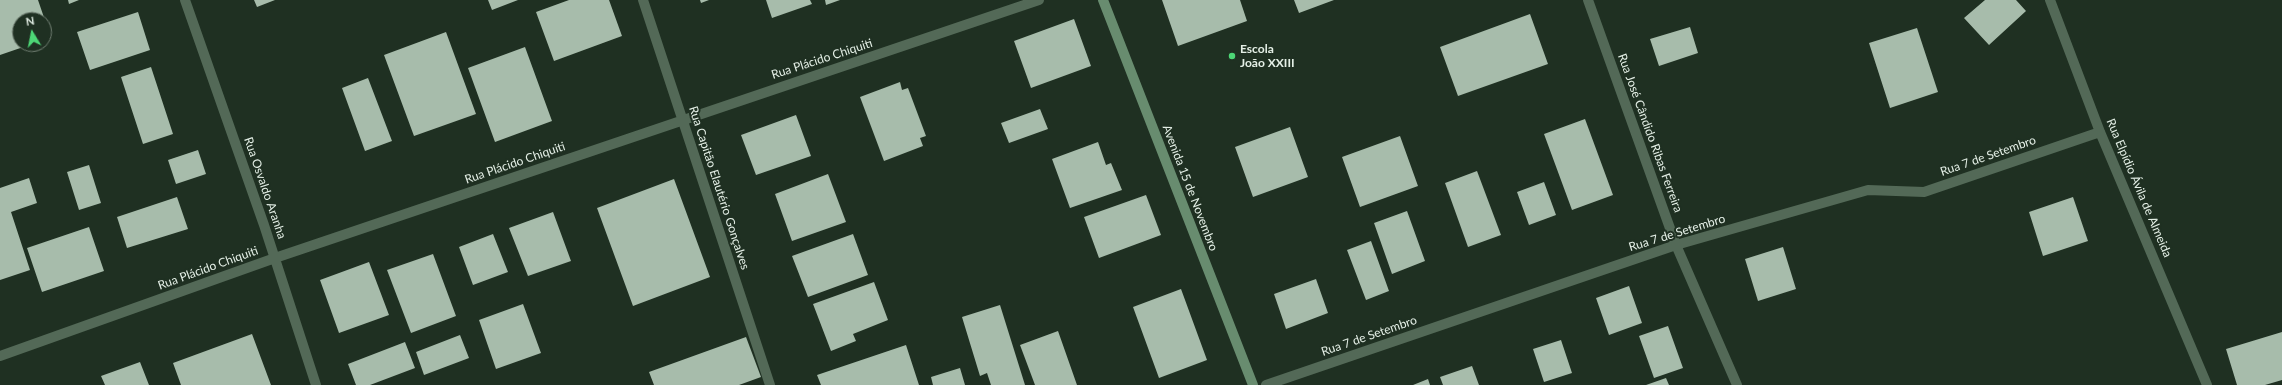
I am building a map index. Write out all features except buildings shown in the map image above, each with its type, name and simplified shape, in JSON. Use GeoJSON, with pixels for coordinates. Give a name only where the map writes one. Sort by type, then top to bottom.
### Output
{"type":"FeatureCollection","features":[{"type":"Feature","properties":{"kind":"main road","name":"Avenida 15 de Novembro"},"geometry":{"type":"LineString","coordinates":[[1103,0],[1253,385]]}},
{"type":"Feature","properties":{"kind":"street","name":"Rua Osvaldo Aranha"},"geometry":{"type":"LineString","coordinates":[[185,0],[275,258],[316,385]]}},
{"type":"Feature","properties":{"kind":"street","name":"Rua Capitão Elautério Gonçalves"},"geometry":{"type":"LineString","coordinates":[[643,0],[770,385]]}},
{"type":"Feature","properties":{"kind":"street","name":"Rua Plácido Chiquiti"},"geometry":{"type":"LineString","coordinates":[[0,356],[275,258],[682,119],[1039,0]]}},
{"type":"Feature","properties":{"kind":"street","name":"Rua José Cândido Ribas Ferreira"},"geometry":{"type":"LineString","coordinates":[[1588,0],[1676,245],[1737,385]]}},
{"type":"Feature","properties":{"kind":"street","name":"Rua Elpídio Ávila de Almeida"},"geometry":{"type":"LineString","coordinates":[[2050,0],[2100,132],[2207,385]]}},
{"type":"Feature","properties":{"kind":"street","name":"Rua 7 de Setembro"},"geometry":{"type":"LineString","coordinates":[[1266,385],[1676,245],[1868,190],[1924,192],[2100,132]]}},
{"type":"Feature","properties":{"kind":"place","name":"Escola João XXIII"},"geometry":{"type":"Point","coordinates":[1232,56]}}]}
